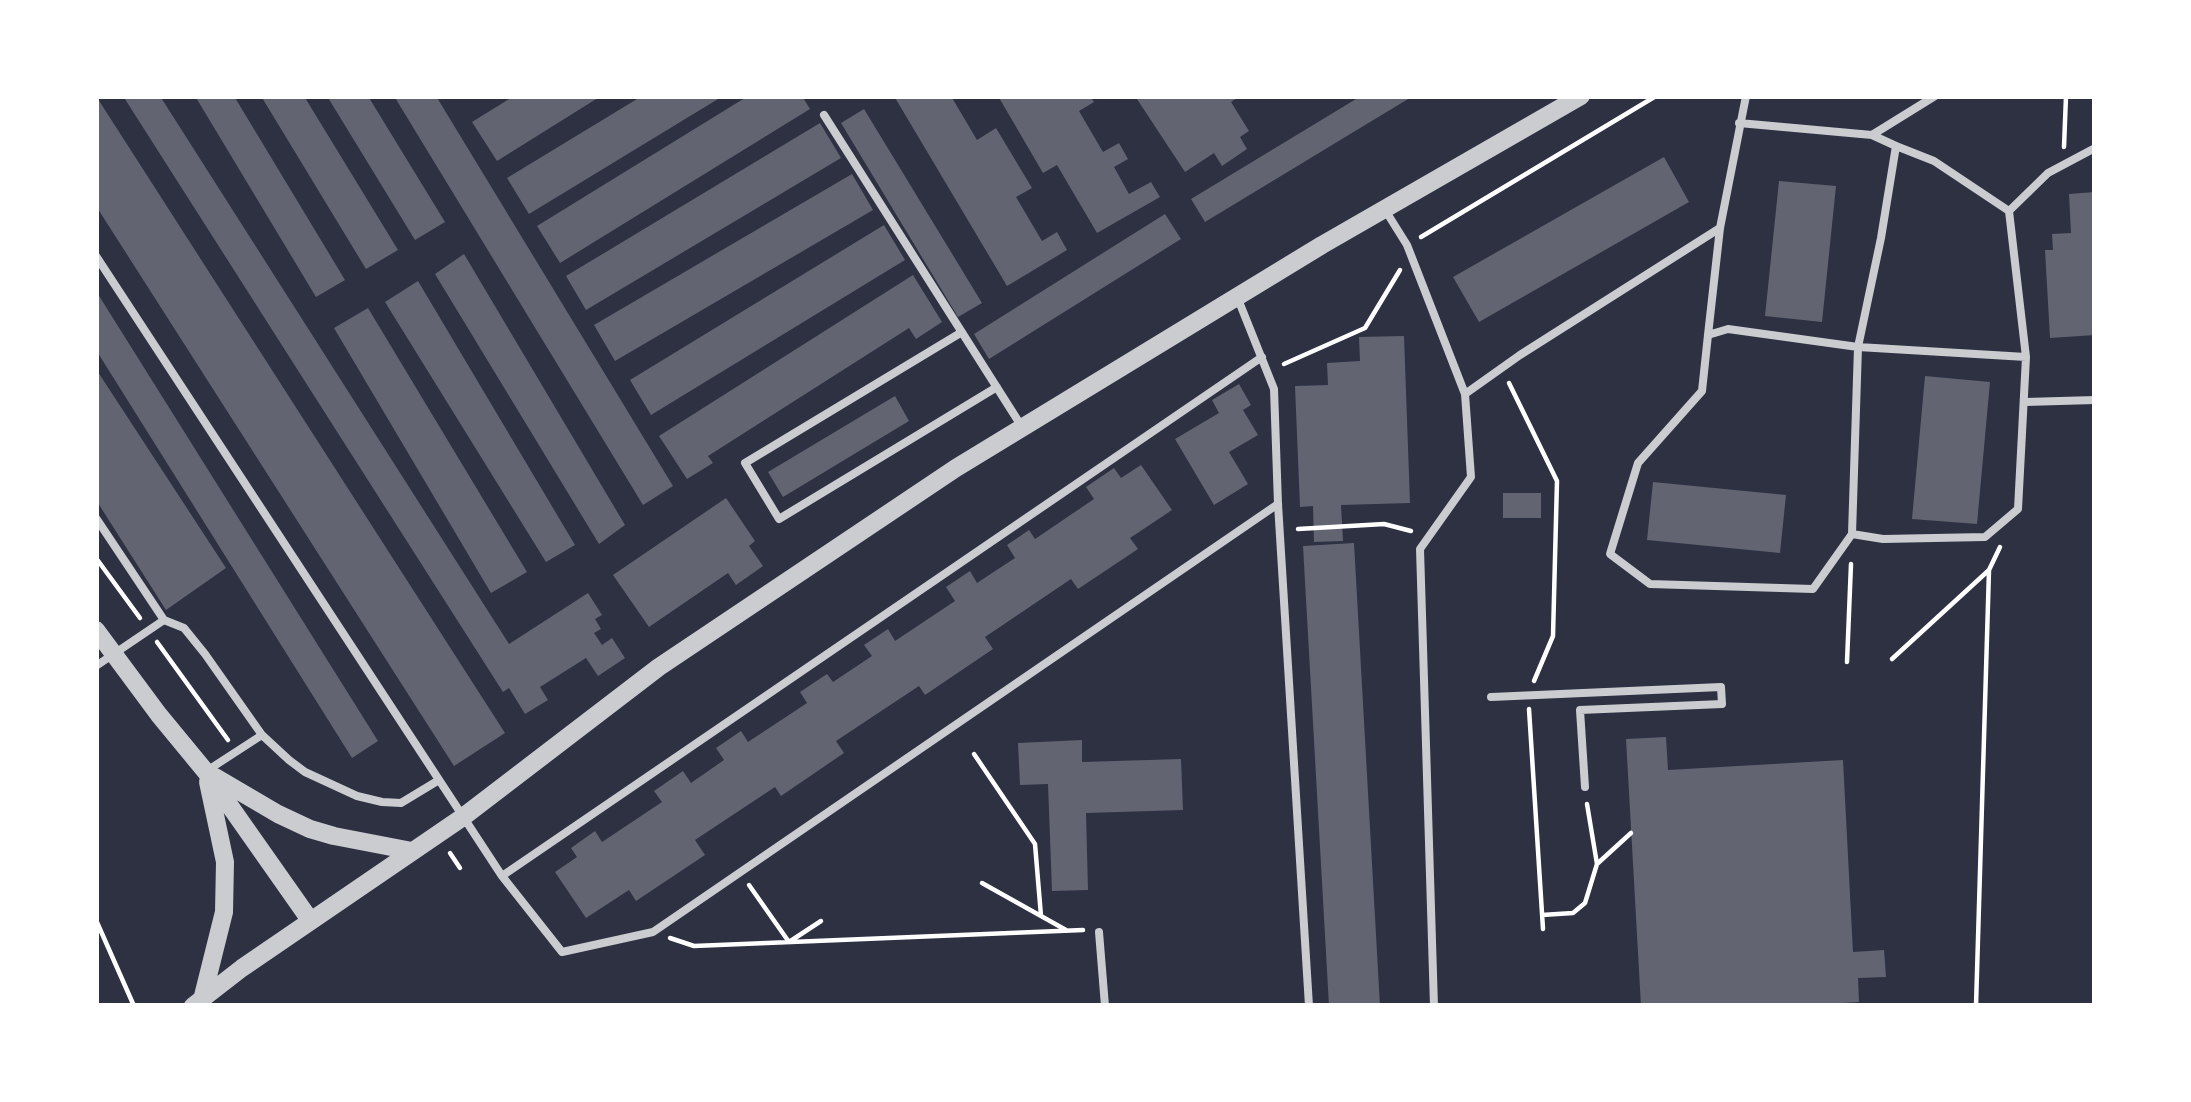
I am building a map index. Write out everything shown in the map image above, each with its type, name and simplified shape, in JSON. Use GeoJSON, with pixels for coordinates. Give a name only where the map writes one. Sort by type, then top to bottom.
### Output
{"type":"FeatureCollection","features":[{"type":"Feature","properties":{"kind":"street"},"geometry":{"type":"LineString","coordinates":[[202,1003],[310,920],[463,817],[659,667],[956,468],[1384,209],[1581,96]]}},
{"type":"Feature","properties":{"kind":"street"},"geometry":{"type":"LineString","coordinates":[[96,630],[206,772],[310,920]]}},
{"type":"Feature","properties":{"kind":"street"},"geometry":{"type":"LineString","coordinates":[[206,772],[310,829],[412,851]]}},
{"type":"Feature","properties":{"kind":"street"},"geometry":{"type":"LineString","coordinates":[[202,1003],[224,912],[225,862],[206,772]]}},
{"type":"Feature","properties":{"kind":"lane"},"geometry":{"type":"LineString","coordinates":[[1746,96],[1720,228],[1702,391],[1638,463],[1610,554],[1650,584],[1813,589],[1852,534],[1858,347],[1896,146]]}},
{"type":"Feature","properties":{"kind":"lane"},"geometry":{"type":"LineString","coordinates":[[1872,135],[1935,96]]}},
{"type":"Feature","properties":{"kind":"lane"},"geometry":{"type":"LineString","coordinates":[[824,116],[1022,427]]}},
{"type":"Feature","properties":{"kind":"lane"},"geometry":{"type":"LineString","coordinates":[[1739,123],[1872,135],[1934,161],[2008,212],[2026,357],[2018,509],[1985,537],[1852,534]]}},
{"type":"Feature","properties":{"kind":"lane"},"geometry":{"type":"LineString","coordinates":[[2008,212],[2048,173],[2095,148]]}},
{"type":"Feature","properties":{"kind":"lane"},"geometry":{"type":"LineString","coordinates":[[1384,209],[1407,245],[1466,394],[1471,477],[1420,549],[1434,1006]]}},
{"type":"Feature","properties":{"kind":"lane"},"geometry":{"type":"LineString","coordinates":[[1466,394],[1720,228]]}},
{"type":"Feature","properties":{"kind":"lane"},"geometry":{"type":"LineString","coordinates":[[96,256],[502,876],[562,952],[653,932],[1278,505]]}},
{"type":"Feature","properties":{"kind":"lane"},"geometry":{"type":"LineString","coordinates":[[1238,297],[1274,389],[1309,1006]]}},
{"type":"Feature","properties":{"kind":"lane"},"geometry":{"type":"LineString","coordinates":[[1708,335],[1728,329],[1858,347],[2026,357]]}},
{"type":"Feature","properties":{"kind":"lane"},"geometry":{"type":"LineString","coordinates":[[962,332],[745,463],[779,519],[997,387]]}},
{"type":"Feature","properties":{"kind":"lane"},"geometry":{"type":"LineString","coordinates":[[502,876],[1262,357]]}},
{"type":"Feature","properties":{"kind":"lane"},"geometry":{"type":"LineString","coordinates":[[2025,402],[2095,400]]}},
{"type":"Feature","properties":{"kind":"lane"},"geometry":{"type":"LineString","coordinates":[[96,518],[164,620],[184,628],[262,735],[305,772],[382,802],[400,803],[439,780]]}},
{"type":"Feature","properties":{"kind":"lane"},"geometry":{"type":"LineString","coordinates":[[96,666],[164,620]]}},
{"type":"Feature","properties":{"kind":"lane"},"geometry":{"type":"LineString","coordinates":[[1491,697],[1721,687],[1722,704],[1580,710],[1585,787]]}},
{"type":"Feature","properties":{"kind":"lane"},"geometry":{"type":"LineString","coordinates":[[206,772],[262,735]]}},
{"type":"Feature","properties":{"kind":"lane"},"geometry":{"type":"LineString","coordinates":[[1096,931],[1105,1006]]}},
{"type":"Feature","properties":{"kind":"path"},"geometry":{"type":"LineString","coordinates":[[1268,371],[1365,328],[1401,270],[1407,245],[1656,96]]}},
{"type":"Feature","properties":{"kind":"path"},"geometry":{"type":"LineString","coordinates":[[2064,165],[2066,96]]}},
{"type":"Feature","properties":{"kind":"path"},"geometry":{"type":"LineString","coordinates":[[1502,368],[1557,482],[1553,636],[1528,695],[1544,928]]}},
{"type":"Feature","properties":{"kind":"path"},"geometry":{"type":"LineString","coordinates":[[1892,659],[1989,570],[2018,509]]}},
{"type":"Feature","properties":{"kind":"path"},"geometry":{"type":"LineString","coordinates":[[1280,530],[1384,524],[1430,535]]}},
{"type":"Feature","properties":{"kind":"path"},"geometry":{"type":"LineString","coordinates":[[1847,662],[1852,534]]}},
{"type":"Feature","properties":{"kind":"path"},"geometry":{"type":"LineString","coordinates":[[1976,1006],[1989,570]]}},
{"type":"Feature","properties":{"kind":"path"},"geometry":{"type":"LineString","coordinates":[[974,754],[1035,844],[1041,916]]}},
{"type":"Feature","properties":{"kind":"path"},"geometry":{"type":"LineString","coordinates":[[1542,915],[1573,914],[1585,903],[1598,864],[1585,787]]}},
{"type":"Feature","properties":{"kind":"path"},"geometry":{"type":"LineString","coordinates":[[1598,864],[1631,833]]}},
{"type":"Feature","properties":{"kind":"path"},"geometry":{"type":"LineString","coordinates":[[741,873],[789,942]]}},
{"type":"Feature","properties":{"kind":"path"},"geometry":{"type":"LineString","coordinates":[[982,883],[1066,931]]}},
{"type":"Feature","properties":{"kind":"path"},"geometry":{"type":"LineString","coordinates":[[96,920],[134,1006]]}},
{"type":"Feature","properties":{"kind":"path"},"geometry":{"type":"LineString","coordinates":[[789,942],[820,920]]}},
{"type":"Feature","properties":{"kind":"path"},"geometry":{"type":"LineString","coordinates":[[653,932],[694,946],[1096,931]]}},
{"type":"Feature","properties":{"kind":"building"},"geometry":{"type":"Polygon","coordinates":[[[96,96],[505,733],[454,766],[96,206],[96,96]]]}},
{"type":"Feature","properties":{"kind":"building"},"geometry":{"type":"Polygon","coordinates":[[[123,96],[160,96],[509,644],[588,593],[602,615],[595,619],[601,629],[594,633],[602,645],[612,638],[625,658],[598,676],[586,658],[540,687],[548,700],[525,714],[509,688],[503,692],[123,96]]]}},
{"type":"Feature","properties":{"kind":"building"},"geometry":{"type":"Polygon","coordinates":[[[195,96],[234,96],[345,280],[316,297],[195,96]]]}},
{"type":"Feature","properties":{"kind":"building"},"geometry":{"type":"Polygon","coordinates":[[[261,96],[304,96],[398,250],[366,269],[261,96]]]}},
{"type":"Feature","properties":{"kind":"building"},"geometry":{"type":"Polygon","coordinates":[[[327,96],[368,96],[445,222],[415,240],[327,96]]]}},
{"type":"Feature","properties":{"kind":"building"},"geometry":{"type":"Polygon","coordinates":[[[394,96],[436,96],[673,486],[643,505],[394,96]]]}},
{"type":"Feature","properties":{"kind":"building"},"geometry":{"type":"Polygon","coordinates":[[[514,96],[601,96],[497,161],[472,122],[514,96]]]}},
{"type":"Feature","properties":{"kind":"building"},"geometry":{"type":"Polygon","coordinates":[[[642,96],[723,96],[529,214],[507,178],[642,96]]]}},
{"type":"Feature","properties":{"kind":"building"},"geometry":{"type":"Polygon","coordinates":[[[748,96],[802,96],[810,109],[560,263],[537,226],[748,96]]]}},
{"type":"Feature","properties":{"kind":"building"},"geometry":{"type":"Polygon","coordinates":[[[894,96],[951,96],[977,140],[996,128],[1032,188],[1016,197],[1042,241],[1057,232],[1067,250],[1007,286],[894,96]]]}},
{"type":"Feature","properties":{"kind":"building"},"geometry":{"type":"Polygon","coordinates":[[[998,96],[1090,96],[1094,102],[1079,111],[1103,152],[1119,143],[1128,159],[1114,167],[1129,194],[1151,182],[1160,197],[1097,233],[1057,165],[1043,173],[998,96]]]}},
{"type":"Feature","properties":{"kind":"building"},"geometry":{"type":"Polygon","coordinates":[[[1135,96],[1240,96],[1231,102],[1249,131],[1240,137],[1247,149],[1222,166],[1214,153],[1185,172],[1135,96]]]}},
{"type":"Feature","properties":{"kind":"building"},"geometry":{"type":"Polygon","coordinates":[[[1361,96],[1413,96],[1205,222],[1191,199],[1361,96]]]}},
{"type":"Feature","properties":{"kind":"building"},"geometry":{"type":"Polygon","coordinates":[[[864,109],[982,303],[958,317],[841,123],[864,109]]]}},
{"type":"Feature","properties":{"kind":"building"},"geometry":{"type":"Polygon","coordinates":[[[820,123],[841,158],[586,310],[566,276],[820,123]]]}},
{"type":"Feature","properties":{"kind":"building"},"geometry":{"type":"Polygon","coordinates":[[[1664,157],[1689,202],[1479,322],[1453,277],[1664,157]]]}},
{"type":"Feature","properties":{"kind":"building"},"geometry":{"type":"Polygon","coordinates":[[[852,174],[873,210],[615,361],[594,325],[852,174]]]}},
{"type":"Feature","properties":{"kind":"building"},"geometry":{"type":"Polygon","coordinates":[[[1779,181],[1836,186],[1822,322],[1765,316],[1779,181]]]}},
{"type":"Feature","properties":{"kind":"building"},"geometry":{"type":"Polygon","coordinates":[[[2095,192],[2095,335],[2050,338],[2045,250],[2053,250],[2052,234],[2071,233],[2069,194],[2095,192]]]}},
{"type":"Feature","properties":{"kind":"building"},"geometry":{"type":"Polygon","coordinates":[[[1165,214],[1181,239],[989,359],[974,334],[1165,214]]]}},
{"type":"Feature","properties":{"kind":"building"},"geometry":{"type":"Polygon","coordinates":[[[884,225],[905,260],[651,415],[630,380],[884,225]]]}},
{"type":"Feature","properties":{"kind":"building"},"geometry":{"type":"Polygon","coordinates":[[[464,254],[625,525],[599,544],[435,274],[464,254]]]}},
{"type":"Feature","properties":{"kind":"building"},"geometry":{"type":"Polygon","coordinates":[[[913,275],[942,322],[916,339],[909,328],[708,456],[713,463],[687,479],[659,436],[913,275]]]}},
{"type":"Feature","properties":{"kind":"building"},"geometry":{"type":"Polygon","coordinates":[[[418,281],[575,545],[546,562],[385,302],[418,281]]]}},
{"type":"Feature","properties":{"kind":"building"},"geometry":{"type":"Polygon","coordinates":[[[96,291],[378,741],[352,758],[96,350],[96,291]]]}},
{"type":"Feature","properties":{"kind":"building"},"geometry":{"type":"Polygon","coordinates":[[[368,308],[527,572],[491,593],[334,328],[368,308]]]}},
{"type":"Feature","properties":{"kind":"building"},"geometry":{"type":"Polygon","coordinates":[[[1404,336],[1410,503],[1341,505],[1343,541],[1314,542],[1313,506],[1300,507],[1295,386],[1328,385],[1327,363],[1360,361],[1359,337],[1404,336]]]}},
{"type":"Feature","properties":{"kind":"building"},"geometry":{"type":"Polygon","coordinates":[[[96,369],[226,568],[166,610],[96,500],[96,369]]]}},
{"type":"Feature","properties":{"kind":"building"},"geometry":{"type":"Polygon","coordinates":[[[1925,376],[1990,382],[1977,524],[1912,519],[1925,376]]]}},
{"type":"Feature","properties":{"kind":"building"},"geometry":{"type":"Polygon","coordinates":[[[1239,384],[1251,405],[1243,410],[1258,435],[1229,452],[1248,484],[1214,505],[1175,439],[1219,413],[1212,400],[1239,384]]]}},
{"type":"Feature","properties":{"kind":"building"},"geometry":{"type":"Polygon","coordinates":[[[895,396],[909,421],[783,497],[768,472],[895,396]]]}},
{"type":"Feature","properties":{"kind":"building"},"geometry":{"type":"Polygon","coordinates":[[[1141,465],[1172,510],[1130,538],[1138,549],[1078,589],[1071,579],[985,637],[993,649],[925,695],[919,686],[836,741],[844,753],[781,796],[775,787],[695,840],[705,855],[636,901],[629,890],[586,918],[555,872],[577,857],[571,848],[595,831],[602,842],[662,802],[654,791],[683,771],[691,783],[724,760],[716,748],[741,731],[748,742],[807,703],[800,692],[827,674],[833,682],[872,656],[864,645],[888,629],[895,641],[955,601],[946,587],[970,571],[977,583],[1015,558],[1007,545],[1029,530],[1035,539],[1094,499],[1086,487],[1114,468],[1121,478],[1141,465]]]}},
{"type":"Feature","properties":{"kind":"building"},"geometry":{"type":"Polygon","coordinates":[[[1653,482],[1786,495],[1780,553],[1647,540],[1653,482]]]}},
{"type":"Feature","properties":{"kind":"building"},"geometry":{"type":"Polygon","coordinates":[[[1503,493],[1541,493],[1541,518],[1503,518],[1503,493]]]}},
{"type":"Feature","properties":{"kind":"building"},"geometry":{"type":"Polygon","coordinates":[[[726,498],[755,541],[749,546],[763,566],[736,585],[728,573],[649,627],[613,575],[726,498]]]}},
{"type":"Feature","properties":{"kind":"building"},"geometry":{"type":"Polygon","coordinates":[[[1354,543],[1380,1006],[1329,1006],[1303,546],[1354,543]]]}},
{"type":"Feature","properties":{"kind":"building"},"geometry":{"type":"Polygon","coordinates":[[[1666,737],[1668,770],[1843,760],[1853,952],[1884,950],[1886,977],[1858,978],[1859,1002],[1641,1006],[1626,739],[1666,737]]]}},
{"type":"Feature","properties":{"kind":"building"},"geometry":{"type":"Polygon","coordinates":[[[1082,740],[1082,762],[1181,759],[1183,810],[1086,813],[1088,890],[1052,891],[1048,784],[1020,785],[1018,743],[1082,740]]]}}]}
